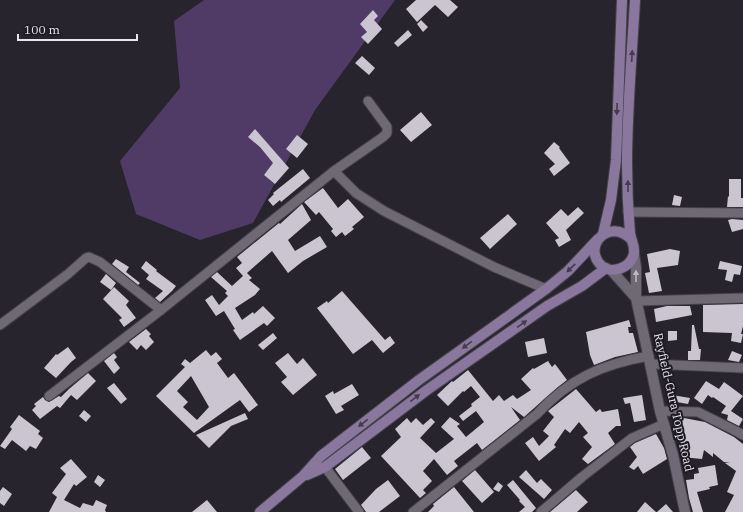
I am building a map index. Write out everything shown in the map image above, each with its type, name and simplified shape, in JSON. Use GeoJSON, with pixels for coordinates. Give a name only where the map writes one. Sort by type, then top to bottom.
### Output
{"type":"FeatureCollection","features":[{"type":"Feature","properties":{"kind":"main road"},"geometry":{"type":"LineString","coordinates":[[622,0],[616,160],[611,200],[601,237],[595,247],[595,256],[599,263],[608,269],[618,270],[626,266],[631,261],[634,254],[628,212],[627,162],[635,0]]}},
{"type":"Feature","properties":{"kind":"main road"},"geometry":{"type":"LineString","coordinates":[[260,512],[304,476],[321,456],[419,380],[546,289],[568,271],[601,237],[610,231],[618,231],[631,239]]}},
{"type":"Feature","properties":{"kind":"main road"},"geometry":{"type":"LineString","coordinates":[[304,476],[325,467],[427,390],[547,306],[608,269]]}},
{"type":"Feature","properties":{"kind":"street"},"geometry":{"type":"LineString","coordinates":[[49,396],[161,310],[334,171],[383,137],[387,133],[387,127],[368,101]]}},
{"type":"Feature","properties":{"kind":"street"},"geometry":{"type":"LineString","coordinates":[[334,171],[356,193],[384,211],[494,267],[546,289]]}},
{"type":"Feature","properties":{"kind":"street"},"geometry":{"type":"LineString","coordinates":[[628,212],[743,213]]}},
{"type":"Feature","properties":{"kind":"street","name":"Rayfield-Gura Topp Road"},"geometry":{"type":"LineString","coordinates":[[634,254],[637,299],[660,411],[673,455],[685,512]]}},
{"type":"Feature","properties":{"kind":"street"},"geometry":{"type":"LineString","coordinates":[[0,325],[89,257],[100,262],[161,310]]}},
{"type":"Feature","properties":{"kind":"street"},"geometry":{"type":"LineString","coordinates":[[608,269],[637,299],[743,298]]}},
{"type":"Feature","properties":{"kind":"street"},"geometry":{"type":"LineString","coordinates":[[413,512],[577,380],[614,363],[650,360],[743,368]]}},
{"type":"Feature","properties":{"kind":"street"},"geometry":{"type":"LineString","coordinates":[[660,411],[698,412],[743,435]]}},
{"type":"Feature","properties":{"kind":"street"},"geometry":{"type":"LineString","coordinates":[[541,512],[582,477],[632,438],[664,424]]}},
{"type":"Feature","properties":{"kind":"street"},"geometry":{"type":"LineString","coordinates":[[325,467],[359,512]]}},
{"type":"Feature","properties":{"kind":"shaded area"},"geometry":{"type":"Polygon","coordinates":[[[204,0],[395,0],[315,110],[253,223],[200,240],[136,214],[120,161],[180,88],[174,21],[204,0]]]}},
{"type":"Feature","properties":{"kind":"building"},"geometry":{"type":"Polygon","coordinates":[[[416,0],[450,0],[458,7],[448,17],[435,5],[417,22],[406,9],[416,0]]]}},
{"type":"Feature","properties":{"kind":"building"},"geometry":{"type":"Polygon","coordinates":[[[373,10],[378,16],[374,20],[382,29],[368,44],[361,37],[367,32],[360,24],[373,10]]]}},
{"type":"Feature","properties":{"kind":"building"},"geometry":{"type":"Polygon","coordinates":[[[421,20],[428,27],[423,32],[417,24],[421,20]]]}},
{"type":"Feature","properties":{"kind":"building"},"geometry":{"type":"Polygon","coordinates":[[[408,30],[412,35],[398,47],[394,43],[408,30]]]}},
{"type":"Feature","properties":{"kind":"building"},"geometry":{"type":"Polygon","coordinates":[[[362,56],[375,68],[369,75],[355,63],[362,56]]]}},
{"type":"Feature","properties":{"kind":"building"},"geometry":{"type":"Polygon","coordinates":[[[421,112],[432,125],[411,142],[400,130],[421,112]]]}},
{"type":"Feature","properties":{"kind":"building"},"geometry":{"type":"Polygon","coordinates":[[[255,129],[289,168],[275,184],[264,175],[273,163],[260,147],[248,137],[255,129]]]}},
{"type":"Feature","properties":{"kind":"building"},"geometry":{"type":"Polygon","coordinates":[[[297,135],[308,144],[297,158],[286,149],[297,135]]]}},
{"type":"Feature","properties":{"kind":"building"},"geometry":{"type":"Polygon","coordinates":[[[554,142],[560,147],[559,148],[570,163],[554,176],[549,169],[555,164],[544,153],[554,142]]]}},
{"type":"Feature","properties":{"kind":"building"},"geometry":{"type":"Polygon","coordinates":[[[303,169],[310,178],[281,202],[280,200],[273,206],[268,200],[274,194],[273,193],[303,169]]]}},
{"type":"Feature","properties":{"kind":"building"},"geometry":{"type":"Polygon","coordinates":[[[729,179],[741,179],[741,198],[743,198],[743,207],[727,207],[728,196],[729,197],[729,179]]]}},
{"type":"Feature","properties":{"kind":"building"},"geometry":{"type":"Polygon","coordinates":[[[323,188],[338,208],[348,199],[364,217],[352,227],[354,229],[345,236],[342,232],[336,237],[331,231],[333,229],[319,212],[316,215],[304,202],[323,188]]]}},
{"type":"Feature","properties":{"kind":"building"},"geometry":{"type":"Polygon","coordinates":[[[674,195],[682,197],[680,206],[672,205],[674,195]]]}},
{"type":"Feature","properties":{"kind":"building"},"geometry":{"type":"Polygon","coordinates":[[[302,204],[311,220],[288,240],[295,251],[320,236],[327,247],[303,261],[288,273],[272,251],[247,273],[252,278],[249,280],[260,289],[255,295],[235,308],[242,320],[253,312],[254,314],[263,306],[275,318],[267,326],[264,323],[240,340],[233,330],[235,329],[224,311],[216,316],[205,300],[212,295],[219,305],[228,296],[225,293],[227,291],[211,277],[217,272],[232,286],[243,276],[236,268],[242,263],[237,257],[279,223],[280,224],[302,204]]]}},
{"type":"Feature","properties":{"kind":"building"},"geometry":{"type":"Polygon","coordinates":[[[578,207],[584,213],[566,230],[571,240],[559,247],[555,240],[559,238],[546,223],[561,209],[568,216],[578,207]]]}},
{"type":"Feature","properties":{"kind":"building"},"geometry":{"type":"Polygon","coordinates":[[[508,214],[517,224],[490,249],[480,238],[508,214]]]}},
{"type":"Feature","properties":{"kind":"building"},"geometry":{"type":"Polygon","coordinates":[[[728,220],[743,220],[743,229],[732,232],[728,220]]]}},
{"type":"Feature","properties":{"kind":"building"},"geometry":{"type":"Polygon","coordinates":[[[670,249],[680,251],[678,265],[657,268],[662,291],[649,293],[645,273],[650,272],[647,254],[670,249]]]}},
{"type":"Feature","properties":{"kind":"building"},"geometry":{"type":"Polygon","coordinates":[[[116,259],[129,267],[126,272],[140,283],[138,285],[112,264],[116,259]]]}},
{"type":"Feature","properties":{"kind":"building"},"geometry":{"type":"Polygon","coordinates":[[[146,261],[157,270],[156,271],[176,286],[160,302],[155,298],[163,291],[146,279],[149,275],[141,268],[146,261]]]}},
{"type":"Feature","properties":{"kind":"building"},"geometry":{"type":"Polygon","coordinates":[[[720,261],[742,266],[740,275],[734,274],[732,282],[725,280],[727,270],[718,269],[720,261]]]}},
{"type":"Feature","properties":{"kind":"building"},"geometry":{"type":"Polygon","coordinates":[[[106,274],[116,283],[111,290],[100,282],[106,274]]]}},
{"type":"Feature","properties":{"kind":"building"},"geometry":{"type":"Polygon","coordinates":[[[114,287],[129,301],[126,305],[136,318],[124,327],[119,320],[122,318],[103,299],[114,287]]]}},
{"type":"Feature","properties":{"kind":"building"},"geometry":{"type":"Polygon","coordinates":[[[342,291],[385,340],[390,336],[395,343],[383,353],[372,340],[353,354],[317,308],[327,301],[328,303],[342,291]]]}},
{"type":"Feature","properties":{"kind":"building"},"geometry":{"type":"Polygon","coordinates":[[[743,304],[743,326],[741,334],[743,334],[741,343],[731,341],[732,333],[703,332],[703,305],[743,304]]]}},
{"type":"Feature","properties":{"kind":"building"},"geometry":{"type":"Polygon","coordinates":[[[667,306],[690,306],[692,315],[656,322],[654,309],[667,306]]]}},
{"type":"Feature","properties":{"kind":"building"},"geometry":{"type":"Polygon","coordinates":[[[629,320],[631,327],[628,327],[629,333],[633,333],[638,352],[615,357],[594,365],[590,355],[586,332],[629,320]]]}},
{"type":"Feature","properties":{"kind":"building"},"geometry":{"type":"Polygon","coordinates":[[[692,325],[694,325],[699,349],[701,349],[700,360],[688,360],[688,351],[691,351],[692,325]]]}},
{"type":"Feature","properties":{"kind":"building"},"geometry":{"type":"Polygon","coordinates":[[[146,329],[151,334],[149,336],[154,342],[146,350],[141,345],[137,350],[129,342],[146,329]]]}},
{"type":"Feature","properties":{"kind":"building"},"geometry":{"type":"Polygon","coordinates":[[[668,331],[677,331],[677,340],[668,341],[668,331]]]}},
{"type":"Feature","properties":{"kind":"building"},"geometry":{"type":"Polygon","coordinates":[[[273,333],[277,338],[263,350],[258,345],[273,333]]]}},
{"type":"Feature","properties":{"kind":"building"},"geometry":{"type":"Polygon","coordinates":[[[544,338],[547,353],[528,357],[525,342],[544,338]]]}},
{"type":"Feature","properties":{"kind":"building"},"geometry":{"type":"Polygon","coordinates":[[[68,347],[76,358],[56,378],[44,368],[56,354],[57,355],[68,347]]]}},
{"type":"Feature","properties":{"kind":"building"},"geometry":{"type":"Polygon","coordinates":[[[206,350],[211,356],[216,352],[222,359],[217,363],[228,378],[234,373],[258,405],[249,412],[240,400],[194,433],[156,396],[185,367],[181,364],[185,359],[190,363],[206,350]],[[191,376],[177,391],[188,402],[183,407],[197,420],[209,407],[191,376]]]}},
{"type":"Feature","properties":{"kind":"building"},"geometry":{"type":"Polygon","coordinates":[[[732,351],[742,355],[739,362],[728,360],[732,351]]]}},
{"type":"Feature","properties":{"kind":"building"},"geometry":{"type":"Polygon","coordinates":[[[114,353],[117,357],[114,360],[120,368],[114,374],[104,361],[114,353]]]}},
{"type":"Feature","properties":{"kind":"building"},"geometry":{"type":"Polygon","coordinates":[[[288,353],[297,364],[303,358],[317,375],[293,395],[281,382],[287,377],[275,363],[288,353]]]}},
{"type":"Feature","properties":{"kind":"building"},"geometry":{"type":"Polygon","coordinates":[[[548,361],[552,367],[555,364],[567,380],[524,417],[511,407],[520,420],[482,450],[477,443],[454,461],[458,466],[447,475],[434,459],[423,471],[432,481],[423,490],[426,493],[420,498],[381,456],[401,437],[395,429],[407,418],[411,423],[416,418],[423,425],[431,418],[435,422],[420,438],[436,453],[454,439],[441,427],[450,417],[460,424],[457,426],[466,437],[484,422],[476,411],[463,421],[459,416],[472,406],[471,404],[480,397],[471,386],[464,392],[463,391],[448,406],[437,395],[452,381],[453,382],[468,370],[493,401],[499,395],[504,401],[513,395],[517,399],[531,390],[521,379],[533,368],[534,369],[548,361]]]}},
{"type":"Feature","properties":{"kind":"building"},"geometry":{"type":"Polygon","coordinates":[[[88,373],[96,381],[77,400],[71,395],[60,408],[57,406],[40,419],[32,410],[36,406],[34,404],[43,397],[49,402],[59,396],[61,397],[88,373]]]}},
{"type":"Feature","properties":{"kind":"building"},"geometry":{"type":"Polygon","coordinates":[[[706,381],[719,389],[724,382],[743,396],[731,411],[743,419],[739,426],[727,420],[728,415],[721,413],[726,406],[713,397],[712,398],[708,395],[702,404],[694,398],[706,381]]]}},
{"type":"Feature","properties":{"kind":"building"},"geometry":{"type":"Polygon","coordinates":[[[114,383],[127,399],[121,404],[107,388],[114,383]]]}},
{"type":"Feature","properties":{"kind":"building"},"geometry":{"type":"Polygon","coordinates":[[[352,384],[359,395],[341,406],[344,410],[336,414],[325,396],[333,391],[334,394],[352,384]]]}},
{"type":"Feature","properties":{"kind":"building"},"geometry":{"type":"Polygon","coordinates":[[[576,389],[596,412],[600,409],[602,412],[618,409],[621,426],[616,426],[608,433],[615,444],[588,464],[582,459],[592,447],[583,437],[588,433],[579,422],[570,433],[565,429],[554,445],[556,447],[539,461],[525,443],[533,437],[539,446],[549,436],[543,431],[554,417],[548,411],[576,389]]]}},
{"type":"Feature","properties":{"kind":"building"},"geometry":{"type":"Polygon","coordinates":[[[642,395],[646,420],[634,422],[630,403],[625,404],[623,398],[642,395]]]}},
{"type":"Feature","properties":{"kind":"building"},"geometry":{"type":"Polygon","coordinates":[[[672,395],[690,398],[688,404],[671,401],[672,395]]]}},
{"type":"Feature","properties":{"kind":"building"},"geometry":{"type":"Polygon","coordinates":[[[84,410],[91,416],[86,422],[79,416],[84,410]]]}},
{"type":"Feature","properties":{"kind":"building"},"geometry":{"type":"Polygon","coordinates":[[[245,413],[248,419],[231,426],[209,448],[196,435],[245,413]]]}},
{"type":"Feature","properties":{"kind":"building"},"geometry":{"type":"Polygon","coordinates":[[[19,415],[40,431],[38,434],[43,438],[36,449],[30,446],[26,451],[12,440],[5,449],[0,446],[12,429],[10,427],[19,415]]]}},
{"type":"Feature","properties":{"kind":"building"},"geometry":{"type":"Polygon","coordinates":[[[674,417],[705,422],[734,437],[743,444],[743,512],[725,512],[734,495],[727,492],[736,471],[725,463],[730,463],[724,462],[713,453],[713,457],[704,450],[702,459],[683,459],[682,447],[680,446],[683,427],[673,426],[674,417]]]}},
{"type":"Feature","properties":{"kind":"building"},"geometry":{"type":"Polygon","coordinates":[[[656,434],[664,448],[667,459],[643,474],[638,466],[634,470],[629,467],[637,457],[630,447],[635,443],[656,434]]]}},
{"type":"Feature","properties":{"kind":"building"},"geometry":{"type":"Polygon","coordinates":[[[362,447],[371,458],[343,480],[335,469],[362,447]]]}},
{"type":"Feature","properties":{"kind":"building"},"geometry":{"type":"Polygon","coordinates":[[[71,459],[87,477],[76,486],[74,484],[64,500],[80,508],[83,503],[93,506],[96,500],[107,505],[105,510],[106,512],[49,512],[57,497],[52,493],[66,474],[60,468],[71,459]]]}},
{"type":"Feature","properties":{"kind":"building"},"geometry":{"type":"Polygon","coordinates":[[[715,465],[718,485],[709,487],[710,489],[697,492],[703,512],[693,512],[686,480],[694,479],[694,474],[699,473],[698,468],[715,465]]]}},
{"type":"Feature","properties":{"kind":"building"},"geometry":{"type":"Polygon","coordinates":[[[475,470],[494,492],[482,503],[462,481],[475,470]]]}},
{"type":"Feature","properties":{"kind":"building"},"geometry":{"type":"Polygon","coordinates":[[[526,470],[537,483],[541,479],[552,490],[544,499],[519,477],[526,470]]]}},
{"type":"Feature","properties":{"kind":"building"},"geometry":{"type":"Polygon","coordinates":[[[98,475],[105,480],[100,487],[94,482],[98,475]]]}},
{"type":"Feature","properties":{"kind":"building"},"geometry":{"type":"Polygon","coordinates":[[[388,480],[400,496],[379,512],[366,512],[361,505],[376,489],[388,480]]]}},
{"type":"Feature","properties":{"kind":"building"},"geometry":{"type":"Polygon","coordinates":[[[513,480],[536,508],[532,512],[519,512],[525,507],[507,485],[513,480]]]}},
{"type":"Feature","properties":{"kind":"building"},"geometry":{"type":"Polygon","coordinates":[[[498,482],[503,486],[499,492],[493,489],[498,482]]]}},
{"type":"Feature","properties":{"kind":"building"},"geometry":{"type":"Polygon","coordinates":[[[3,487],[12,494],[4,506],[0,503],[0,491],[3,487]]]}},
{"type":"Feature","properties":{"kind":"building"},"geometry":{"type":"Polygon","coordinates":[[[454,487],[474,512],[428,512],[434,506],[433,504],[454,487]]]}},
{"type":"Feature","properties":{"kind":"building"},"geometry":{"type":"Polygon","coordinates":[[[576,490],[588,502],[577,512],[550,512],[576,490]]]}},
{"type":"Feature","properties":{"kind":"building"},"geometry":{"type":"Polygon","coordinates":[[[207,500],[217,512],[192,512],[207,500]]]}},
{"type":"Feature","properties":{"kind":"building"},"geometry":{"type":"Polygon","coordinates":[[[645,502],[656,512],[637,512],[645,502]]]}},
{"type":"Feature","properties":{"kind":"building"},"geometry":{"type":"Polygon","coordinates":[[[666,504],[673,512],[657,512],[666,504]]]}}]}
